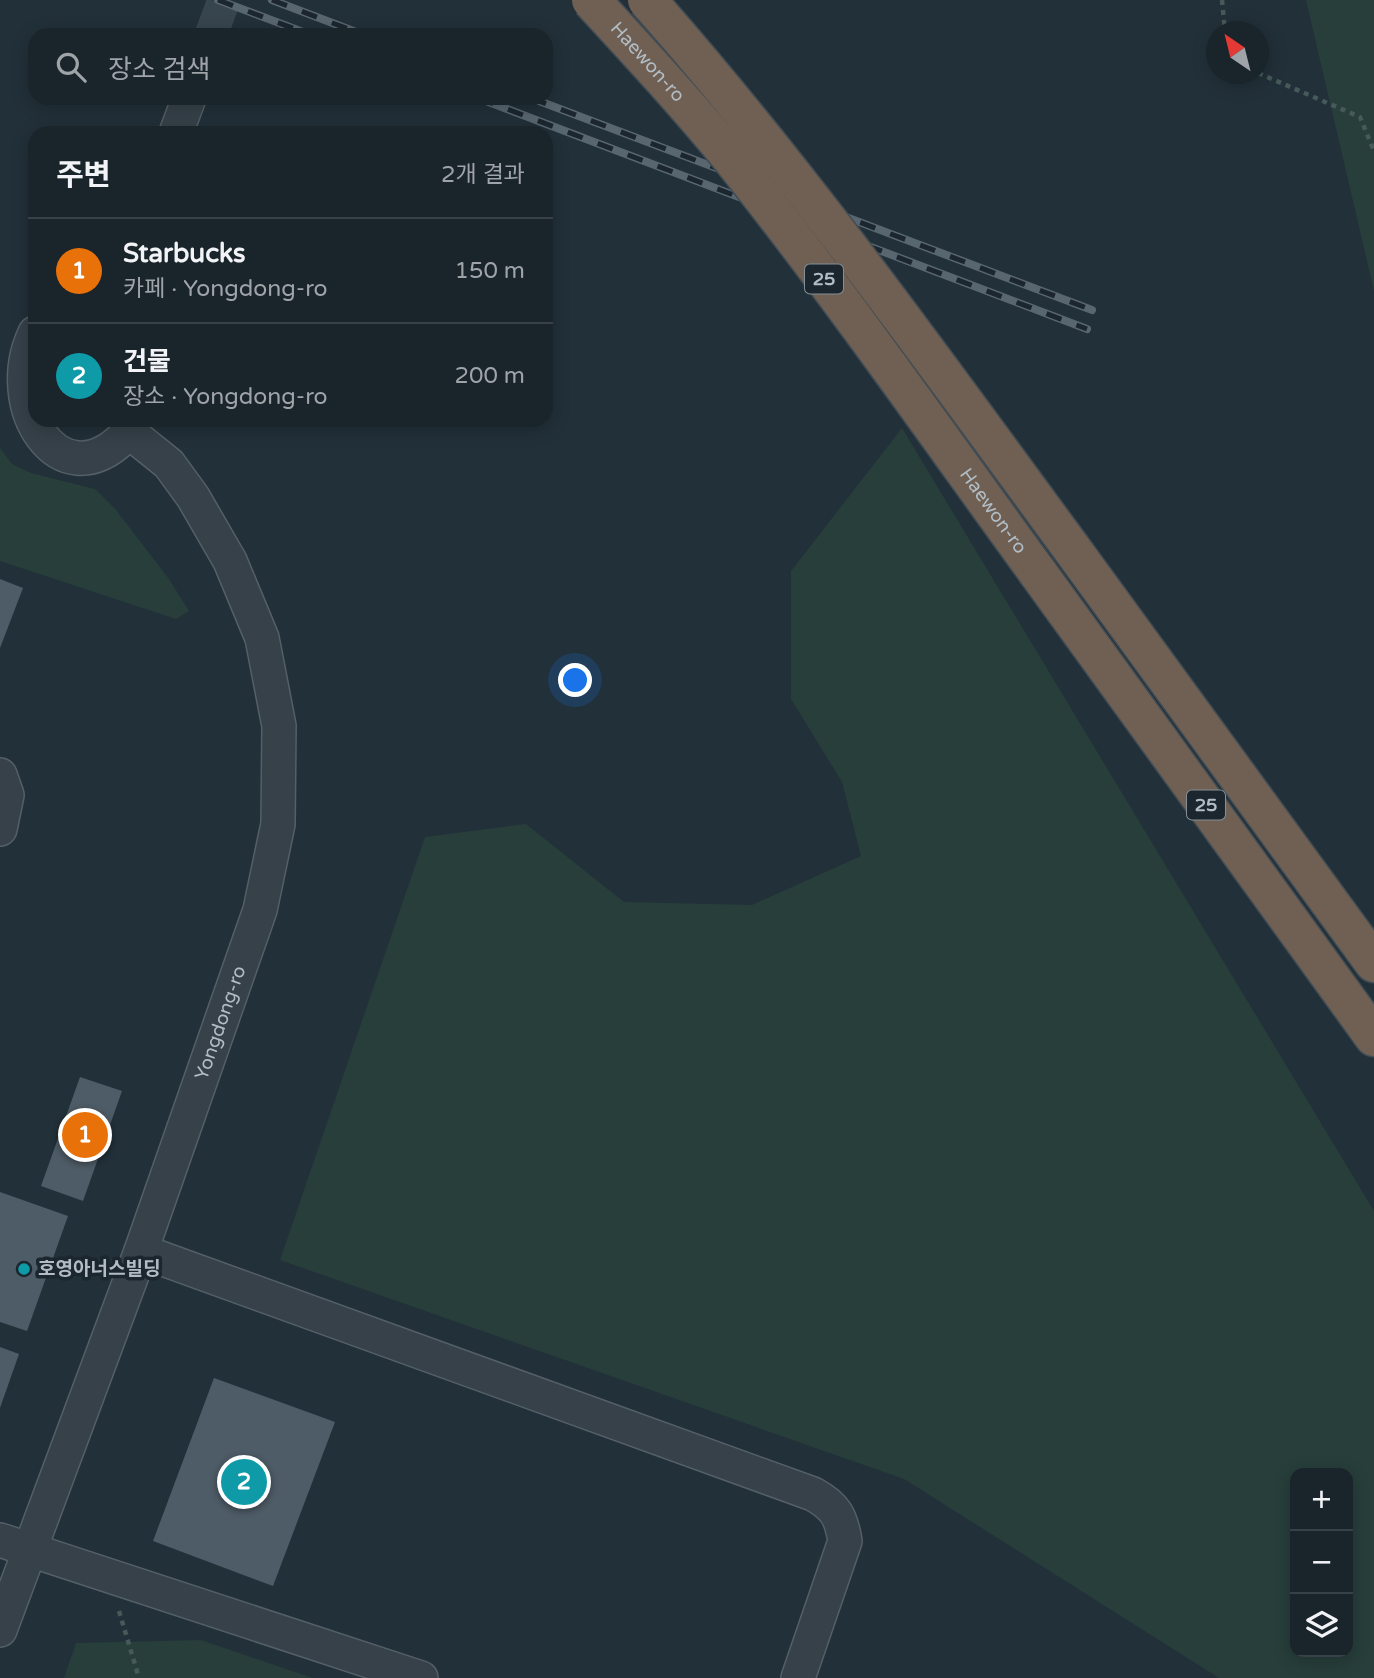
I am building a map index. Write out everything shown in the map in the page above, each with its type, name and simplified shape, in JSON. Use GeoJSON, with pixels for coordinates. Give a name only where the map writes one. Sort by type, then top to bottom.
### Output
{"type":"FeatureCollection","features":[{"type":"Feature","properties":{"kind":"highway","name":"Haewon-ro"},"geometry":{"type":"LineString","coordinates":[[591,0],[731,158],[844,305],[1374,1037]]}},
{"type":"Feature","properties":{"kind":"highway","name":"25"},"geometry":{"type":"LineString","coordinates":[[647,0],[702,61],[787,165],[873,277],[1374,962]]}},
{"type":"Feature","properties":{"kind":"street"},"geometry":{"type":"LineString","coordinates":[[178,126],[186,105]]}},
{"type":"Feature","properties":{"kind":"street"},"geometry":{"type":"LineString","coordinates":[[28,340],[5,363],[9,411],[20,432],[38,447],[59,456],[83,457],[105,450],[124,437],[131,427]]}},
{"type":"Feature","properties":{"kind":"street","name":"Yongdong-ro"},"geometry":{"type":"LineString","coordinates":[[0,1630],[14,1545],[141,1251],[260,910],[278,824],[279,726],[262,638],[230,561],[192,497],[169,464],[134,427]]}},
{"type":"Feature","properties":{"kind":"street"},"geometry":{"type":"LineString","coordinates":[[0,775],[7,794],[0,829]]}},
{"type":"Feature","properties":{"kind":"street"},"geometry":{"type":"LineString","coordinates":[[141,1251],[800,1489],[824,1500],[833,1507],[841,1521],[845,1541],[798,1678]]}},
{"type":"Feature","properties":{"kind":"street"},"geometry":{"type":"LineString","coordinates":[[14,1545],[421,1678]]}},
{"type":"Feature","properties":{"kind":"path"},"geometry":{"type":"LineString","coordinates":[[1222,0],[1224,21]]}},
{"type":"Feature","properties":{"kind":"path"},"geometry":{"type":"LineString","coordinates":[[1269,78],[1360,117],[1374,150]]}},
{"type":"Feature","properties":{"kind":"path"},"geometry":{"type":"LineString","coordinates":[[108,1576],[139,1678]]}},
{"type":"Feature","properties":{"kind":"green space"},"geometry":{"type":"Polygon","coordinates":[[[1306,0],[1374,0],[1374,291],[1306,0]]]}},
{"type":"Feature","properties":{"kind":"green space"},"geometry":{"type":"Polygon","coordinates":[[[902,428],[1374,1211],[1374,1678],[1219,1678],[904,1479],[280,1260],[425,837],[526,824],[624,902],[752,905],[861,856],[842,782],[791,699],[791,571],[902,428]]]}},
{"type":"Feature","properties":{"kind":"green space"},"geometry":{"type":"Polygon","coordinates":[[[0,448],[12,464],[31,473],[95,489],[116,510],[169,579],[189,611],[176,619],[0,561],[0,448]]]}},
{"type":"Feature","properties":{"kind":"green space"},"geometry":{"type":"Polygon","coordinates":[[[201,1640],[313,1678],[64,1678],[76,1643],[201,1640]]]}},
{"type":"Feature","properties":{"kind":"building"},"geometry":{"type":"Polygon","coordinates":[[[0,579],[23,588],[0,648],[0,579]]]}},
{"type":"Feature","properties":{"kind":"building"},"geometry":{"type":"Polygon","coordinates":[[[80,1077],[122,1091],[83,1201],[41,1186],[80,1077]]]}},
{"type":"Feature","properties":{"kind":"building","name":"호영아너스빌딩"},"geometry":{"type":"Polygon","coordinates":[[[0,1192],[68,1216],[27,1331],[0,1322],[0,1192]]]}},
{"type":"Feature","properties":{"kind":"building"},"geometry":{"type":"Polygon","coordinates":[[[0,1347],[19,1354],[0,1408],[0,1347]]]}},
{"type":"Feature","properties":{"kind":"building"},"geometry":{"type":"Polygon","coordinates":[[[214,1378],[335,1422],[273,1586],[153,1541],[214,1378]]]}},
{"type":"Feature","properties":{"kind":"tunnel"},"geometry":{"type":"LineString","coordinates":[[214,28],[224,0]]}},
{"type":"Feature","properties":{"kind":"railway"},"geometry":{"type":"LineString","coordinates":[[218,0],[292,28]]}},
{"type":"Feature","properties":{"kind":"railway"},"geometry":{"type":"LineString","coordinates":[[272,0],[346,28]]}},
{"type":"Feature","properties":{"kind":"railway"},"geometry":{"type":"LineString","coordinates":[[496,105],[552,126]]}},
{"type":"Feature","properties":{"kind":"railway"},"geometry":{"type":"LineString","coordinates":[[550,105],[1092,310]]}},
{"type":"Feature","properties":{"kind":"railway"},"geometry":{"type":"LineString","coordinates":[[553,126],[1087,329]]}},
{"type":"Feature","properties":{"kind":"place","name":"Starbucks"},"geometry":{"type":"Point","coordinates":[85,1135]}},
{"type":"Feature","properties":{"kind":"place","name":"호영아너스빌딩"},"geometry":{"type":"Point","coordinates":[24,1269]}},
{"type":"Feature","properties":{"kind":"place","name":"건물"},"geometry":{"type":"Point","coordinates":[244,1482]}}]}
